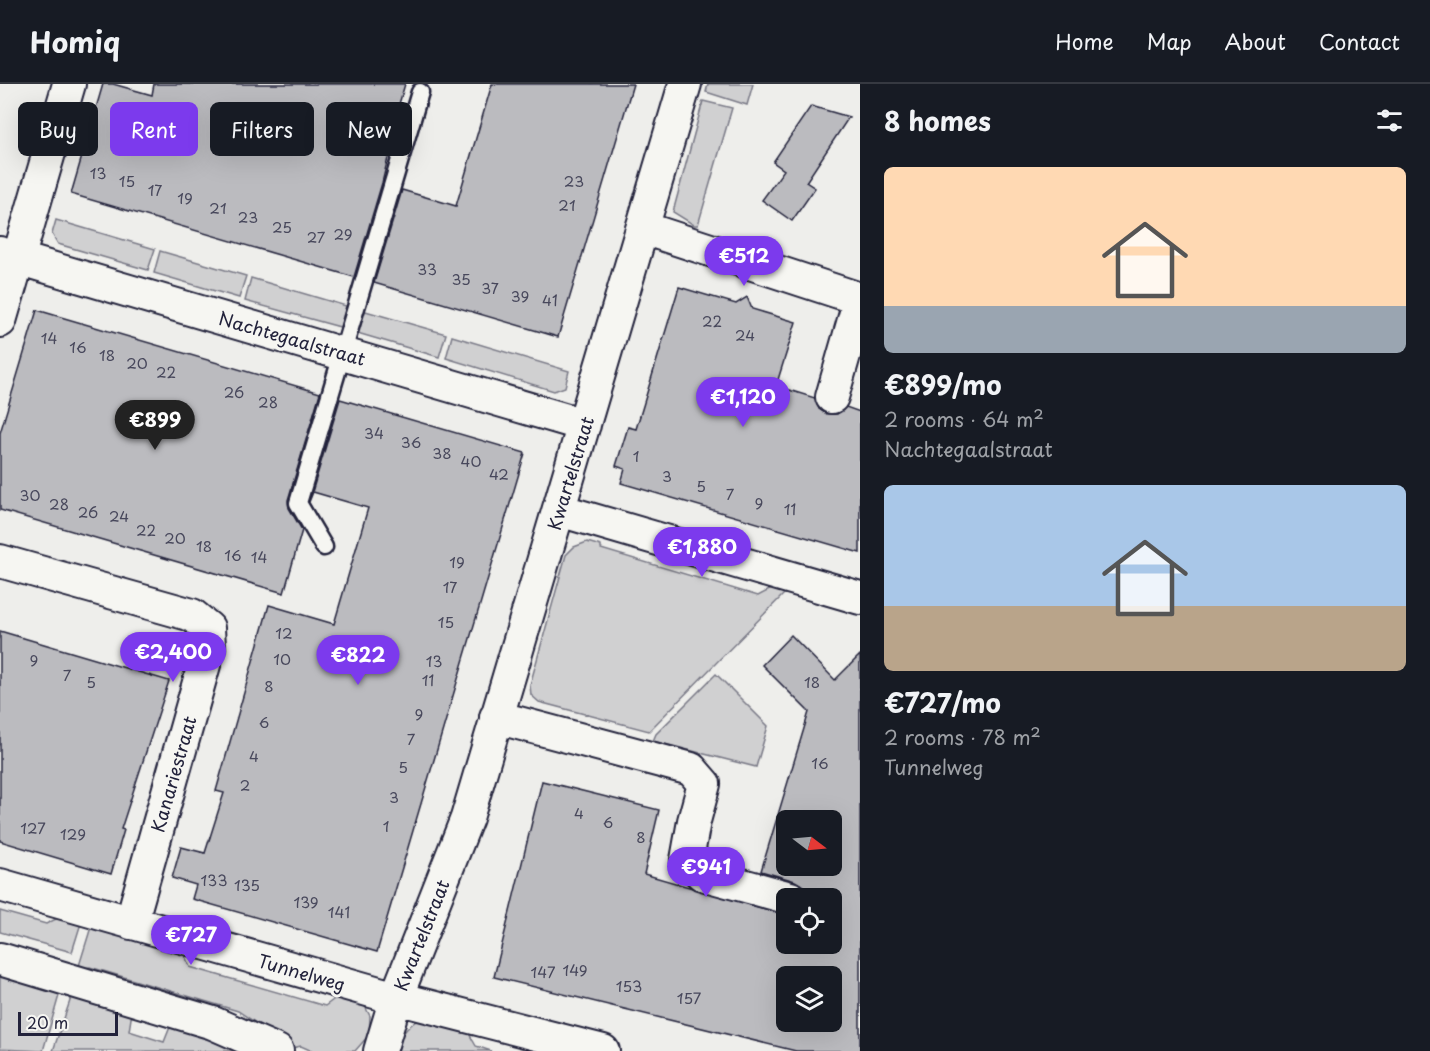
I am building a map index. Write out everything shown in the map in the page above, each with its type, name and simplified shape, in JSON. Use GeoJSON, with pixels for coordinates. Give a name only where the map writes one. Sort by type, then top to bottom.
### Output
{"type":"FeatureCollection","features":[{"type":"Feature","properties":{"kind":"street"},"geometry":{"type":"LineString","coordinates":[[0,321],[9,256],[69,84]]}},
{"type":"Feature","properties":{"kind":"street","name":"Kwartelstraat"},"geometry":{"type":"LineString","coordinates":[[380,1051],[396,998],[467,818],[686,84]]}},
{"type":"Feature","properties":{"kind":"street"},"geometry":{"type":"LineString","coordinates":[[643,228],[860,299],[832,397]]}},
{"type":"Feature","properties":{"kind":"street","name":"Nachtegaalstraat"},"geometry":{"type":"LineString","coordinates":[[9,256],[584,425]]}},
{"type":"Feature","properties":{"kind":"street"},"geometry":{"type":"LineString","coordinates":[[559,510],[860,598]]}},
{"type":"Feature","properties":{"kind":"street","name":"Kanariestraat"},"geometry":{"type":"LineString","coordinates":[[0,561],[192,615],[208,628],[209,647],[131,923]]}},
{"type":"Feature","properties":{"kind":"street"},"geometry":{"type":"LineString","coordinates":[[496,717],[691,769],[704,784],[693,821],[687,860],[702,874],[776,894]]}},
{"type":"Feature","properties":{"kind":"street","name":"Tunnelweg"},"geometry":{"type":"LineString","coordinates":[[0,885],[396,998],[603,1051]]}},
{"type":"Feature","properties":{"kind":"street"},"geometry":{"type":"LineString","coordinates":[[0,959],[213,1023],[276,1051]]}},
{"type":"Feature","properties":{"kind":"lane"},"geometry":{"type":"LineString","coordinates":[[324,547],[298,502],[420,92]]}},
{"type":"Feature","properties":{"kind":"shaded area"},"geometry":{"type":"Polygon","coordinates":[[[708,84],[753,84],[747,105],[706,92],[708,84]]]}},
{"type":"Feature","properties":{"kind":"shaded area"},"geometry":{"type":"Polygon","coordinates":[[[703,101],[732,108],[698,225],[694,225],[673,212],[703,101]]]}},
{"type":"Feature","properties":{"kind":"shaded area"},"geometry":{"type":"Polygon","coordinates":[[[56,220],[155,249],[148,270],[58,244],[52,234],[56,220]]]}},
{"type":"Feature","properties":{"kind":"shaded area"},"geometry":{"type":"Polygon","coordinates":[[[160,251],[246,276],[239,298],[154,273],[160,251]]]}},
{"type":"Feature","properties":{"kind":"shaded area"},"geometry":{"type":"Polygon","coordinates":[[[251,278],[346,306],[340,327],[245,301],[251,278]]]}},
{"type":"Feature","properties":{"kind":"shaded area"},"geometry":{"type":"Polygon","coordinates":[[[362,310],[446,334],[439,357],[354,332],[362,310]]]}},
{"type":"Feature","properties":{"kind":"shaded area"},"geometry":{"type":"Polygon","coordinates":[[[452,336],[569,371],[565,387],[554,391],[446,358],[452,336]]]}},
{"type":"Feature","properties":{"kind":"shaded area"},"geometry":{"type":"Polygon","coordinates":[[[587,542],[601,546],[601,549],[758,596],[775,587],[785,593],[649,731],[539,702],[531,695],[530,685],[566,555],[574,547],[587,542]]]}},
{"type":"Feature","properties":{"kind":"shaded area"},"geometry":{"type":"Polygon","coordinates":[[[716,674],[768,726],[756,767],[653,741],[656,734],[716,674]]]}},
{"type":"Feature","properties":{"kind":"shaded area"},"geometry":{"type":"Polygon","coordinates":[[[0,911],[46,924],[60,917],[81,923],[72,952],[0,932],[0,911]]]}},
{"type":"Feature","properties":{"kind":"shaded area"},"geometry":{"type":"Polygon","coordinates":[[[91,927],[184,954],[190,967],[325,1006],[341,994],[362,1001],[370,1016],[369,1035],[355,1051],[312,1051],[301,1046],[292,1048],[260,1032],[259,1025],[238,1011],[90,967],[78,969],[91,927]]]}},
{"type":"Feature","properties":{"kind":"shaded area"},"geometry":{"type":"Polygon","coordinates":[[[0,974],[62,985],[43,1051],[0,1049],[0,974]]]}},
{"type":"Feature","properties":{"kind":"shaded area"},"geometry":{"type":"Polygon","coordinates":[[[74,989],[132,1012],[129,1031],[164,1042],[172,1022],[257,1051],[53,1051],[74,989]]]}},
{"type":"Feature","properties":{"kind":"shaded area"},"geometry":{"type":"Polygon","coordinates":[[[419,1019],[463,1023],[476,1046],[491,1051],[398,1051],[404,1032],[419,1019]]]}},
{"type":"Feature","properties":{"kind":"building"},"geometry":{"type":"Polygon","coordinates":[[[103,84],[113,84],[152,95],[154,84],[405,84],[400,102],[326,102],[326,156],[389,156],[354,277],[71,194],[82,156],[98,156],[98,102],[103,84]]]}},
{"type":"Feature","properties":{"kind":"building"},"geometry":{"type":"Polygon","coordinates":[[[492,84],[633,84],[558,337],[374,283],[402,190],[456,206],[492,84]]]}},
{"type":"Feature","properties":{"kind":"building"},"geometry":{"type":"Polygon","coordinates":[[[811,106],[849,117],[806,182],[815,188],[792,221],[762,200],[784,170],[773,162],[811,106]]]}},
{"type":"Feature","properties":{"kind":"building"},"geometry":{"type":"Polygon","coordinates":[[[679,287],[736,304],[747,297],[752,309],[796,322],[776,386],[815,398],[819,409],[827,414],[837,414],[846,407],[860,412],[860,553],[621,483],[625,469],[616,466],[628,427],[636,429],[679,287]]]}},
{"type":"Feature","properties":{"kind":"building"},"geometry":{"type":"Polygon","coordinates":[[[37,310],[320,393],[288,500],[289,508],[302,530],[284,593],[0,510],[0,433],[37,310]]]}},
{"type":"Feature","properties":{"kind":"building"},"geometry":{"type":"Polygon","coordinates":[[[340,399],[525,453],[377,952],[192,899],[196,885],[172,878],[181,847],[205,853],[224,793],[216,791],[269,605],[334,624],[368,508],[313,492],[309,502],[340,399]]]}},
{"type":"Feature","properties":{"kind":"building"},"geometry":{"type":"Polygon","coordinates":[[[0,631],[169,681],[121,829],[124,830],[111,874],[0,841],[0,631]]]}},
{"type":"Feature","properties":{"kind":"building"},"geometry":{"type":"Polygon","coordinates":[[[791,635],[835,680],[860,655],[860,1051],[796,1051],[494,977],[542,781],[659,810],[644,874],[776,912],[776,954],[842,954],[842,888],[804,888],[795,881],[778,876],[842,876],[842,810],[779,810],[809,712],[762,665],[791,635]]]}},
{"type":"Feature","properties":{"kind":"building"},"geometry":{"type":"Polygon","coordinates":[[[776,821],[776,875],[761,871],[776,821]]]}}]}
